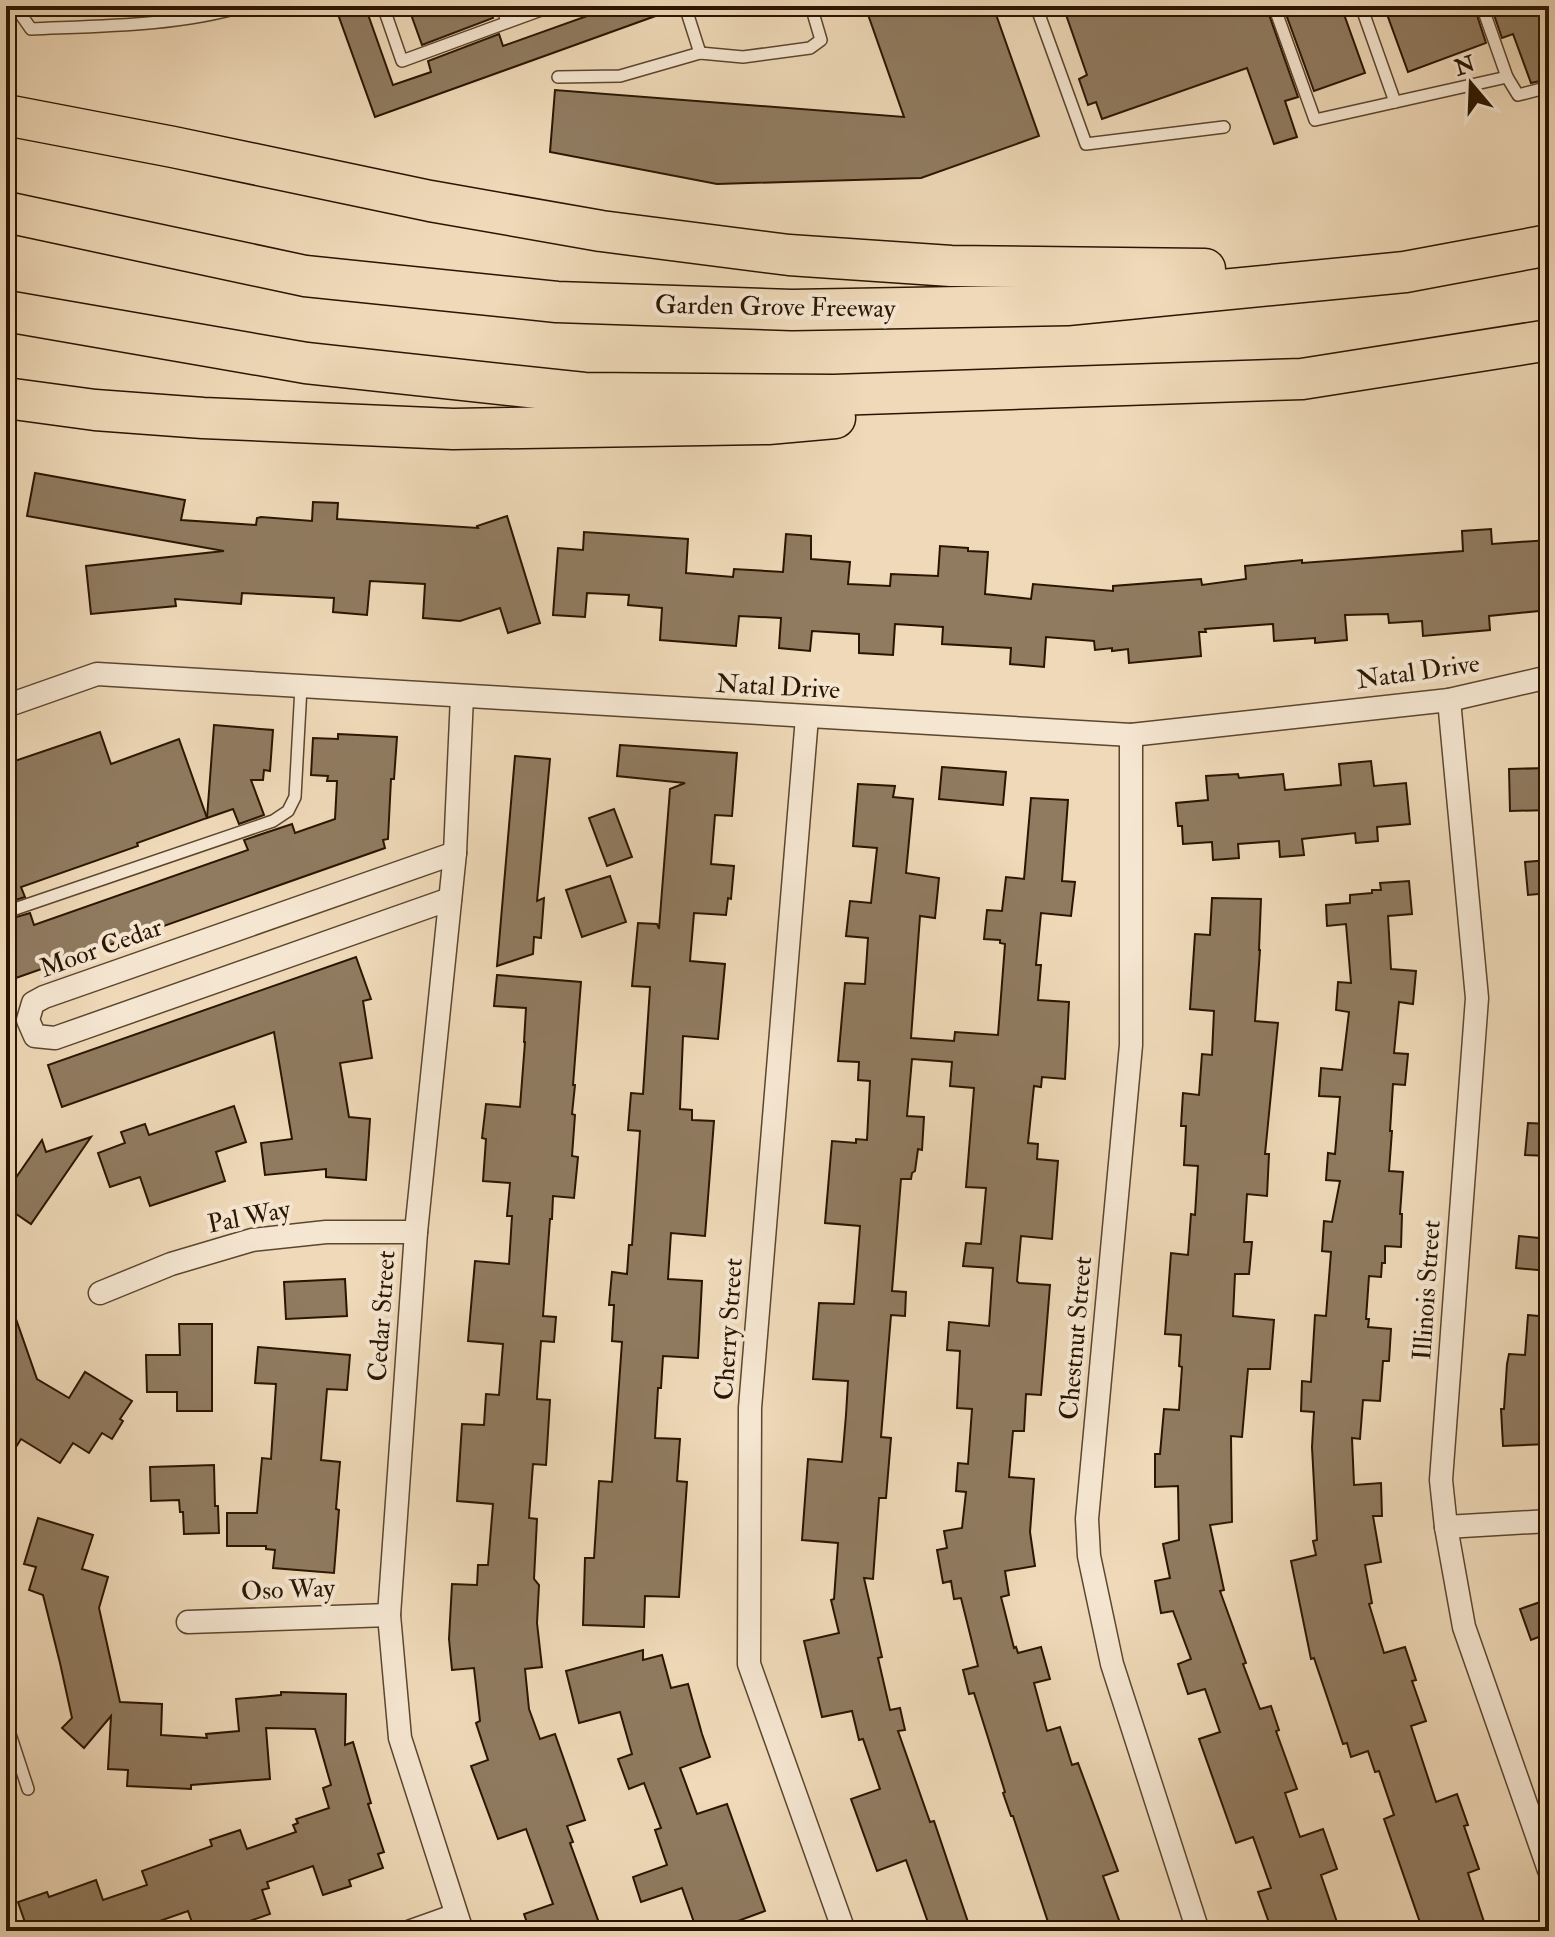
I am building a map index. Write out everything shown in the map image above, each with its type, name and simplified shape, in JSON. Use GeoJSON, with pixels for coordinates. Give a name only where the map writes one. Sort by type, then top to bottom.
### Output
{"type":"FeatureCollection","features":[{"type":"Feature","properties":{"kind":"highway"},"geometry":{"type":"LineString","coordinates":[[6,115],[446,204],[601,231],[789,255],[951,266],[1405,272]]}},
{"type":"Feature","properties":{"kind":"highway","name":"Garden Grove Freeway"},"geometry":{"type":"LineString","coordinates":[[6,212],[305,276],[557,302],[792,310],[1067,305],[1405,272],[1549,245]]}},
{"type":"Feature","properties":{"kind":"highway"},"geometry":{"type":"LineString","coordinates":[[6,311],[306,363],[584,393],[834,395],[1302,379]]}},
{"type":"Feature","properties":{"kind":"highway"},"geometry":{"type":"LineString","coordinates":[[6,398],[95,410],[203,418],[469,429],[768,424],[1302,379],[1549,340]]}},
{"type":"Feature","properties":{"kind":"street","name":"Natal Drive"},"geometry":{"type":"LineString","coordinates":[[6,706],[97,674],[1131,735],[1449,700],[1549,677]]}},
{"type":"Feature","properties":{"kind":"street","name":"Cedar Street"},"geometry":{"type":"LineString","coordinates":[[459,1923],[400,1738],[389,1615],[416,1232],[455,853],[462,696]]}},
{"type":"Feature","properties":{"kind":"street","name":"Illinois Street"},"geometry":{"type":"LineString","coordinates":[[1449,700],[1477,998],[1441,1480],[1464,1627],[1549,1870]]}},
{"type":"Feature","properties":{"kind":"street","name":"Cherry Street"},"geometry":{"type":"LineString","coordinates":[[807,717],[750,1408],[749,1664],[844,1931]]}},
{"type":"Feature","properties":{"kind":"street","name":"Chestnut Street"},"geometry":{"type":"LineString","coordinates":[[1131,735],[1131,1045],[1087,1519],[1089,1556],[1112,1664],[1198,1931]]}},
{"type":"Feature","properties":{"kind":"street","name":"Moor Cedar"},"geometry":{"type":"LineString","coordinates":[[450,899],[55,1038],[35,1036],[28,1020],[33,1003],[44,997],[455,853]]}},
{"type":"Feature","properties":{"kind":"street","name":"Pal Way"},"geometry":{"type":"LineString","coordinates":[[100,1293],[171,1264],[252,1240],[326,1232],[416,1232]]}},
{"type":"Feature","properties":{"kind":"street"},"geometry":{"type":"LineString","coordinates":[[1446,1527],[1549,1521]]}},
{"type":"Feature","properties":{"kind":"street","name":"Oso Way"},"geometry":{"type":"LineString","coordinates":[[188,1622],[389,1615]]}},
{"type":"Feature","properties":{"kind":"street"},"geometry":{"type":"LineString","coordinates":[[411,1931],[459,1923]]}},
{"type":"Feature","properties":{"kind":"lane"},"geometry":{"type":"LineString","coordinates":[[15,6],[31,29],[148,22],[217,14],[244,6]]}},
{"type":"Feature","properties":{"kind":"lane"},"geometry":{"type":"LineString","coordinates":[[383,6],[402,61],[552,6]]}},
{"type":"Feature","properties":{"kind":"lane"},"geometry":{"type":"LineString","coordinates":[[502,6],[507,22]]}},
{"type":"Feature","properties":{"kind":"lane"},"geometry":{"type":"LineString","coordinates":[[685,6],[700,53]]}},
{"type":"Feature","properties":{"kind":"lane"},"geometry":{"type":"LineString","coordinates":[[558,77],[620,76],[700,53],[743,57],[810,48],[821,40],[811,6]]}},
{"type":"Feature","properties":{"kind":"lane"},"geometry":{"type":"LineString","coordinates":[[1036,6],[1086,144],[1224,127]]}},
{"type":"Feature","properties":{"kind":"lane"},"geometry":{"type":"LineString","coordinates":[[1274,6],[1315,120],[1507,77]]}},
{"type":"Feature","properties":{"kind":"lane"},"geometry":{"type":"LineString","coordinates":[[1361,6],[1395,102]]}},
{"type":"Feature","properties":{"kind":"lane"},"geometry":{"type":"LineString","coordinates":[[1482,6],[1507,77],[1518,95],[1549,87]]}},
{"type":"Feature","properties":{"kind":"lane"},"geometry":{"type":"LineString","coordinates":[[6,912],[273,821],[288,811],[295,797],[301,687]]}},
{"type":"Feature","properties":{"kind":"lane"},"geometry":{"type":"LineString","coordinates":[[6,1722],[8,1736],[28,1789]]}},
{"type":"Feature","properties":{"kind":"building"},"geometry":{"type":"Polygon","coordinates":[[[335,6],[365,6],[393,85],[431,72],[428,61],[499,34],[503,46],[615,6],[675,6],[675,9],[375,117],[335,6]]]}},
{"type":"Feature","properties":{"kind":"building"},"geometry":{"type":"Polygon","coordinates":[[[408,6],[489,6],[493,18],[422,45],[408,6]]]}},
{"type":"Feature","properties":{"kind":"building"},"geometry":{"type":"Polygon","coordinates":[[[865,6],[993,6],[1039,136],[921,178],[717,184],[550,152],[555,90],[904,117],[865,6]]]}},
{"type":"Feature","properties":{"kind":"building"},"geometry":{"type":"Polygon","coordinates":[[[1063,6],[1266,6],[1298,97],[1285,101],[1297,137],[1274,144],[1247,68],[1102,119],[1096,102],[1088,105],[1079,79],[1087,75],[1063,6]]]}},
{"type":"Feature","properties":{"kind":"building"},"geometry":{"type":"Polygon","coordinates":[[[1283,6],[1341,6],[1365,73],[1314,91],[1283,6]]]}},
{"type":"Feature","properties":{"kind":"building"},"geometry":{"type":"Polygon","coordinates":[[[1384,6],[1474,6],[1486,43],[1408,72],[1384,6]]]}},
{"type":"Feature","properties":{"kind":"building"},"geometry":{"type":"Polygon","coordinates":[[[1491,6],[1549,6],[1549,79],[1531,83],[1513,34],[1502,38],[1491,6]]]}},
{"type":"Feature","properties":{"kind":"building"},"geometry":{"type":"Polygon","coordinates":[[[35,473],[185,500],[181,520],[256,525],[257,518],[261,517],[312,521],[313,502],[338,503],[337,519],[478,528],[507,516],[540,623],[508,633],[500,608],[460,621],[423,618],[425,584],[370,581],[367,615],[333,612],[334,598],[242,593],[241,604],[175,599],[176,606],[91,614],[86,566],[224,551],[27,516],[35,473]]]}},
{"type":"Feature","properties":{"kind":"building"},"geometry":{"type":"Polygon","coordinates":[[[1491,529],[1492,544],[1549,540],[1549,610],[1489,616],[1490,630],[1423,636],[1422,621],[1389,623],[1388,614],[1345,615],[1347,640],[1315,643],[1315,638],[1274,641],[1273,624],[1205,629],[1206,632],[1199,632],[1201,656],[1129,663],[1128,649],[1095,650],[1094,641],[1046,637],[1044,667],[1010,664],[1011,648],[942,644],[943,627],[895,624],[893,655],[859,653],[859,634],[812,631],[810,651],[779,648],[781,618],[739,616],[736,646],[660,640],[662,608],[628,605],[629,595],[587,593],[585,617],[553,615],[558,548],[583,550],[584,532],[688,539],[686,573],[733,577],[734,569],[783,572],[786,534],[811,536],[811,559],[850,562],[848,584],[890,586],[891,574],[938,576],[940,546],[968,548],[968,551],[988,552],[985,594],[1031,599],[1033,584],[1113,591],[1113,586],[1201,579],[1202,585],[1246,579],[1245,566],[1463,551],[1462,531],[1491,529]]]}},
{"type":"Feature","properties":{"kind":"building"},"geometry":{"type":"Polygon","coordinates":[[[214,725],[273,730],[270,771],[264,770],[263,780],[251,780],[264,815],[239,824],[233,809],[207,818],[214,725]]]}},
{"type":"Feature","properties":{"kind":"building"},"geometry":{"type":"Polygon","coordinates":[[[100,732],[111,764],[179,739],[207,818],[21,887],[25,897],[6,903],[6,764],[100,732]]]}},
{"type":"Feature","properties":{"kind":"building"},"geometry":{"type":"Polygon","coordinates":[[[338,734],[397,737],[388,839],[383,840],[385,848],[16,978],[6,950],[6,920],[30,913],[34,925],[248,850],[244,840],[292,824],[295,833],[335,819],[337,781],[327,781],[328,776],[311,775],[313,738],[338,739],[338,734]]]}},
{"type":"Feature","properties":{"kind":"building"},"geometry":{"type":"Polygon","coordinates":[[[620,745],[737,753],[732,816],[715,815],[711,864],[734,866],[731,899],[728,898],[726,915],[694,913],[690,961],[725,964],[718,1039],[683,1036],[680,1109],[692,1110],[692,1120],[714,1121],[705,1236],[671,1233],[668,1279],[702,1281],[698,1358],[663,1356],[661,1388],[658,1388],[655,1438],[680,1439],[677,1481],[687,1482],[679,1597],[645,1596],[644,1627],[583,1625],[585,1558],[594,1558],[599,1481],[612,1482],[622,1342],[612,1341],[614,1305],[609,1305],[612,1272],[627,1274],[629,1245],[632,1245],[640,1131],[628,1130],[631,1093],[643,1094],[650,987],[632,986],[638,923],[657,924],[659,929],[670,789],[685,783],[617,776],[620,745]]]}},
{"type":"Feature","properties":{"kind":"building"},"geometry":{"type":"Polygon","coordinates":[[[515,756],[550,759],[537,901],[544,898],[541,938],[534,937],[533,954],[497,966],[515,756]]]}},
{"type":"Feature","properties":{"kind":"building"},"geometry":{"type":"Polygon","coordinates":[[[1371,761],[1374,786],[1406,783],[1410,824],[1377,827],[1378,841],[1356,843],[1355,833],[1302,839],[1304,855],[1280,857],[1279,841],[1238,844],[1239,858],[1213,860],[1212,842],[1183,844],[1176,803],[1208,800],[1206,776],[1238,774],[1239,778],[1283,774],[1285,790],[1341,785],[1339,764],[1371,761]]]}},
{"type":"Feature","properties":{"kind":"building"},"geometry":{"type":"Polygon","coordinates":[[[942,767],[1006,772],[1003,805],[939,799],[942,767]]]}},
{"type":"Feature","properties":{"kind":"building"},"geometry":{"type":"Polygon","coordinates":[[[1549,768],[1549,810],[1510,811],[1509,769],[1549,768]]]}},
{"type":"Feature","properties":{"kind":"building"},"geometry":{"type":"Polygon","coordinates":[[[858,784],[895,786],[893,797],[913,799],[906,873],[939,878],[935,918],[920,916],[911,1038],[954,1041],[955,1032],[998,1035],[1005,944],[1000,940],[984,939],[987,910],[1002,911],[1006,877],[1024,879],[1031,798],[1068,800],[1062,881],[1075,882],[1071,916],[1041,913],[1036,965],[1041,965],[1038,1000],[1069,1002],[1065,1079],[1042,1077],[1041,1087],[1034,1086],[1028,1143],[1038,1144],[1037,1159],[1058,1161],[1052,1239],[1021,1236],[1017,1281],[1050,1285],[1041,1395],[1026,1394],[1024,1431],[1013,1431],[1009,1477],[1034,1479],[1030,1532],[1035,1566],[1005,1571],[1009,1595],[1001,1597],[1018,1653],[1041,1647],[1050,1679],[1034,1683],[1047,1731],[1060,1727],[1072,1765],[1078,1763],[1118,1871],[1103,1876],[1123,1931],[1051,1931],[1003,1793],[974,1693],[969,1694],[963,1670],[978,1666],[961,1598],[954,1599],[951,1581],[943,1583],[937,1550],[947,1548],[944,1531],[962,1528],[966,1492],[956,1491],[958,1463],[968,1464],[972,1409],[957,1408],[960,1351],[947,1350],[949,1322],[989,1326],[993,1268],[963,1266],[966,1243],[981,1244],[986,1188],[966,1187],[974,1088],[950,1086],[952,1062],[912,1059],[907,1116],[924,1117],[922,1150],[918,1149],[911,1179],[901,1179],[892,1291],[906,1292],[905,1316],[891,1315],[881,1437],[891,1438],[886,1498],[879,1498],[873,1579],[864,1578],[890,1710],[900,1708],[905,1730],[898,1731],[930,1822],[934,1821],[971,1931],[931,1931],[906,1860],[877,1871],[851,1799],[880,1789],[863,1739],[859,1740],[852,1711],[822,1717],[804,1641],[839,1633],[831,1600],[834,1599],[838,1543],[802,1540],[808,1459],[842,1462],[846,1415],[848,1381],[813,1379],[819,1303],[854,1304],[860,1226],[825,1223],[832,1141],[856,1143],[856,1139],[867,1140],[870,1081],[858,1080],[859,1062],[838,1061],[845,983],[865,984],[868,938],[846,936],[850,901],[871,903],[877,848],[853,846],[858,784]]]}},
{"type":"Feature","properties":{"kind":"building"},"geometry":{"type":"Polygon","coordinates":[[[614,809],[632,857],[607,866],[589,818],[614,809]]]}},
{"type":"Feature","properties":{"kind":"building"},"geometry":{"type":"Polygon","coordinates":[[[1549,860],[1549,893],[1528,895],[1525,862],[1549,860]]]}},
{"type":"Feature","properties":{"kind":"building"},"geometry":{"type":"Polygon","coordinates":[[[610,876],[626,922],[582,937],[566,890],[610,876]]]}},
{"type":"Feature","properties":{"kind":"building"},"geometry":{"type":"Polygon","coordinates":[[[1409,881],[1412,914],[1388,916],[1391,969],[1416,971],[1413,1004],[1399,1002],[1394,1053],[1408,1054],[1405,1085],[1393,1084],[1390,1131],[1389,1171],[1403,1172],[1401,1247],[1385,1246],[1381,1277],[1369,1276],[1366,1319],[1369,1319],[1368,1327],[1391,1329],[1389,1361],[1383,1361],[1380,1401],[1363,1400],[1360,1439],[1352,1438],[1354,1485],[1381,1483],[1382,1516],[1373,1516],[1381,1562],[1365,1565],[1372,1603],[1369,1604],[1384,1653],[1405,1647],[1416,1680],[1412,1681],[1426,1721],[1411,1726],[1436,1802],[1457,1794],[1479,1869],[1468,1873],[1487,1931],[1423,1931],[1384,1819],[1394,1815],[1379,1771],[1375,1772],[1368,1751],[1351,1757],[1347,1743],[1343,1744],[1314,1658],[1311,1659],[1291,1561],[1316,1555],[1313,1541],[1317,1540],[1312,1447],[1314,1412],[1301,1411],[1302,1381],[1311,1382],[1315,1315],[1326,1316],[1331,1252],[1322,1251],[1324,1221],[1332,1222],[1340,1181],[1326,1180],[1328,1153],[1335,1154],[1340,1097],[1319,1096],[1321,1068],[1342,1070],[1349,1012],[1336,1010],[1338,982],[1351,983],[1346,924],[1327,926],[1326,905],[1350,903],[1350,895],[1381,890],[1380,883],[1409,881]]]}},
{"type":"Feature","properties":{"kind":"building"},"geometry":{"type":"Polygon","coordinates":[[[1212,898],[1261,899],[1255,1021],[1278,1023],[1265,1154],[1269,1154],[1267,1196],[1247,1194],[1244,1242],[1252,1242],[1249,1274],[1235,1274],[1233,1316],[1274,1320],[1270,1369],[1248,1369],[1242,1437],[1231,1436],[1232,1522],[1210,1525],[1224,1590],[1220,1591],[1246,1663],[1243,1664],[1260,1709],[1271,1706],[1279,1730],[1276,1731],[1297,1789],[1285,1793],[1300,1837],[1323,1829],[1337,1869],[1321,1875],[1340,1931],[1272,1931],[1258,1892],[1271,1888],[1253,1837],[1236,1843],[1199,1739],[1220,1732],[1205,1689],[1188,1694],[1178,1664],[1191,1659],[1173,1611],[1161,1613],[1155,1581],[1170,1578],[1163,1544],[1179,1540],[1178,1486],[1155,1487],[1155,1454],[1160,1454],[1164,1409],[1179,1410],[1181,1335],[1165,1334],[1171,1253],[1188,1255],[1191,1214],[1195,1215],[1198,1166],[1184,1165],[1186,1126],[1181,1126],[1183,1093],[1199,1095],[1202,1054],[1212,1055],[1214,1011],[1190,1009],[1195,934],[1210,935],[1212,898]]]}},
{"type":"Feature","properties":{"kind":"building"},"geometry":{"type":"Polygon","coordinates":[[[356,957],[371,999],[363,1001],[372,1058],[340,1063],[349,1117],[370,1119],[366,1180],[326,1177],[326,1169],[265,1175],[261,1143],[292,1139],[274,1032],[62,1107],[48,1065],[356,957]]]}},
{"type":"Feature","properties":{"kind":"building"},"geometry":{"type":"Polygon","coordinates":[[[497,975],[581,982],[572,1114],[575,1115],[572,1156],[578,1157],[574,1198],[553,1196],[543,1316],[556,1317],[554,1342],[541,1341],[537,1397],[550,1400],[546,1465],[533,1464],[529,1518],[537,1519],[534,1579],[539,1585],[537,1623],[542,1667],[525,1669],[529,1709],[540,1739],[555,1734],[585,1820],[567,1826],[573,1842],[570,1843],[602,1931],[530,1931],[524,1914],[553,1904],[526,1829],[498,1839],[471,1766],[488,1760],[476,1723],[480,1721],[474,1668],[452,1670],[449,1639],[452,1584],[477,1585],[478,1565],[488,1565],[493,1504],[457,1501],[462,1424],[484,1425],[486,1394],[499,1395],[503,1344],[468,1341],[475,1261],[509,1264],[512,1216],[507,1216],[510,1183],[483,1181],[486,1139],[482,1138],[486,1104],[520,1107],[525,1042],[526,1008],[494,1006],[497,975]]]}},
{"type":"Feature","properties":{"kind":"building"},"geometry":{"type":"Polygon","coordinates":[[[234,1106],[246,1142],[216,1152],[225,1181],[150,1206],[140,1177],[110,1187],[98,1153],[125,1143],[121,1132],[145,1124],[149,1135],[234,1106]]]}},
{"type":"Feature","properties":{"kind":"building"},"geometry":{"type":"Polygon","coordinates":[[[1528,1123],[1549,1124],[1549,1156],[1525,1155],[1528,1123]]]}},
{"type":"Feature","properties":{"kind":"building"},"geometry":{"type":"Polygon","coordinates":[[[91,1137],[31,1224],[6,1207],[6,1192],[42,1140],[46,1152],[91,1137]]]}},
{"type":"Feature","properties":{"kind":"building"},"geometry":{"type":"Polygon","coordinates":[[[1519,1236],[1549,1239],[1549,1271],[1516,1268],[1519,1236]]]}},
{"type":"Feature","properties":{"kind":"building"},"geometry":{"type":"Polygon","coordinates":[[[345,1279],[347,1316],[286,1319],[284,1282],[345,1279]]]}},
{"type":"Feature","properties":{"kind":"building"},"geometry":{"type":"Polygon","coordinates":[[[9,1299],[37,1379],[69,1398],[85,1372],[132,1401],[112,1439],[102,1433],[89,1453],[73,1443],[60,1463],[21,1439],[6,1463],[6,1300],[9,1299]]]}},
{"type":"Feature","properties":{"kind":"building"},"geometry":{"type":"Polygon","coordinates":[[[1528,1315],[1549,1317],[1549,1444],[1503,1446],[1501,1409],[1504,1409],[1507,1364],[1509,1354],[1525,1355],[1528,1315]]]}},
{"type":"Feature","properties":{"kind":"building"},"geometry":{"type":"Polygon","coordinates":[[[179,1324],[212,1324],[212,1411],[177,1411],[177,1392],[147,1392],[146,1355],[180,1355],[179,1324]]]}},
{"type":"Feature","properties":{"kind":"building"},"geometry":{"type":"Polygon","coordinates":[[[258,1347],[350,1355],[347,1390],[327,1389],[321,1460],[340,1462],[334,1573],[273,1568],[275,1550],[266,1549],[266,1546],[227,1546],[227,1513],[257,1513],[262,1458],[271,1459],[276,1384],[255,1383],[258,1347]]]}},
{"type":"Feature","properties":{"kind":"building"},"geometry":{"type":"Polygon","coordinates":[[[214,1465],[219,1533],[184,1534],[179,1500],[151,1501],[150,1467],[214,1465]]]}},
{"type":"Feature","properties":{"kind":"building"},"geometry":{"type":"Polygon","coordinates":[[[38,1518],[93,1535],[82,1569],[108,1577],[99,1608],[120,1702],[162,1704],[161,1735],[207,1738],[206,1734],[239,1731],[236,1699],[281,1695],[281,1692],[346,1694],[345,1745],[353,1742],[384,1852],[378,1854],[383,1868],[349,1880],[351,1886],[323,1895],[313,1866],[267,1882],[269,1888],[262,1890],[270,1914],[221,1931],[195,1931],[188,1911],[145,1926],[147,1931],[28,1931],[18,1902],[47,1892],[49,1897],[96,1880],[103,1900],[147,1885],[142,1871],[212,1846],[210,1840],[240,1830],[247,1849],[296,1832],[293,1825],[298,1823],[296,1819],[329,1808],[323,1788],[331,1785],[315,1729],[266,1728],[270,1779],[191,1785],[191,1789],[127,1786],[128,1770],[108,1769],[111,1716],[84,1748],[62,1728],[72,1718],[60,1663],[43,1595],[29,1590],[36,1567],[24,1564],[38,1518]]]}},
{"type":"Feature","properties":{"kind":"building"},"geometry":{"type":"Polygon","coordinates":[[[1549,1599],[1549,1633],[1531,1640],[1520,1609],[1549,1599]]]}},
{"type":"Feature","properties":{"kind":"building"},"geometry":{"type":"Polygon","coordinates":[[[643,1650],[643,1660],[662,1655],[671,1688],[688,1684],[710,1757],[680,1768],[697,1814],[727,1804],[765,1911],[735,1922],[739,1931],[697,1931],[682,1888],[641,1902],[633,1877],[667,1865],[655,1830],[661,1828],[644,1783],[629,1789],[618,1759],[632,1754],[620,1712],[579,1723],[566,1671],[643,1650]]]}}]}
